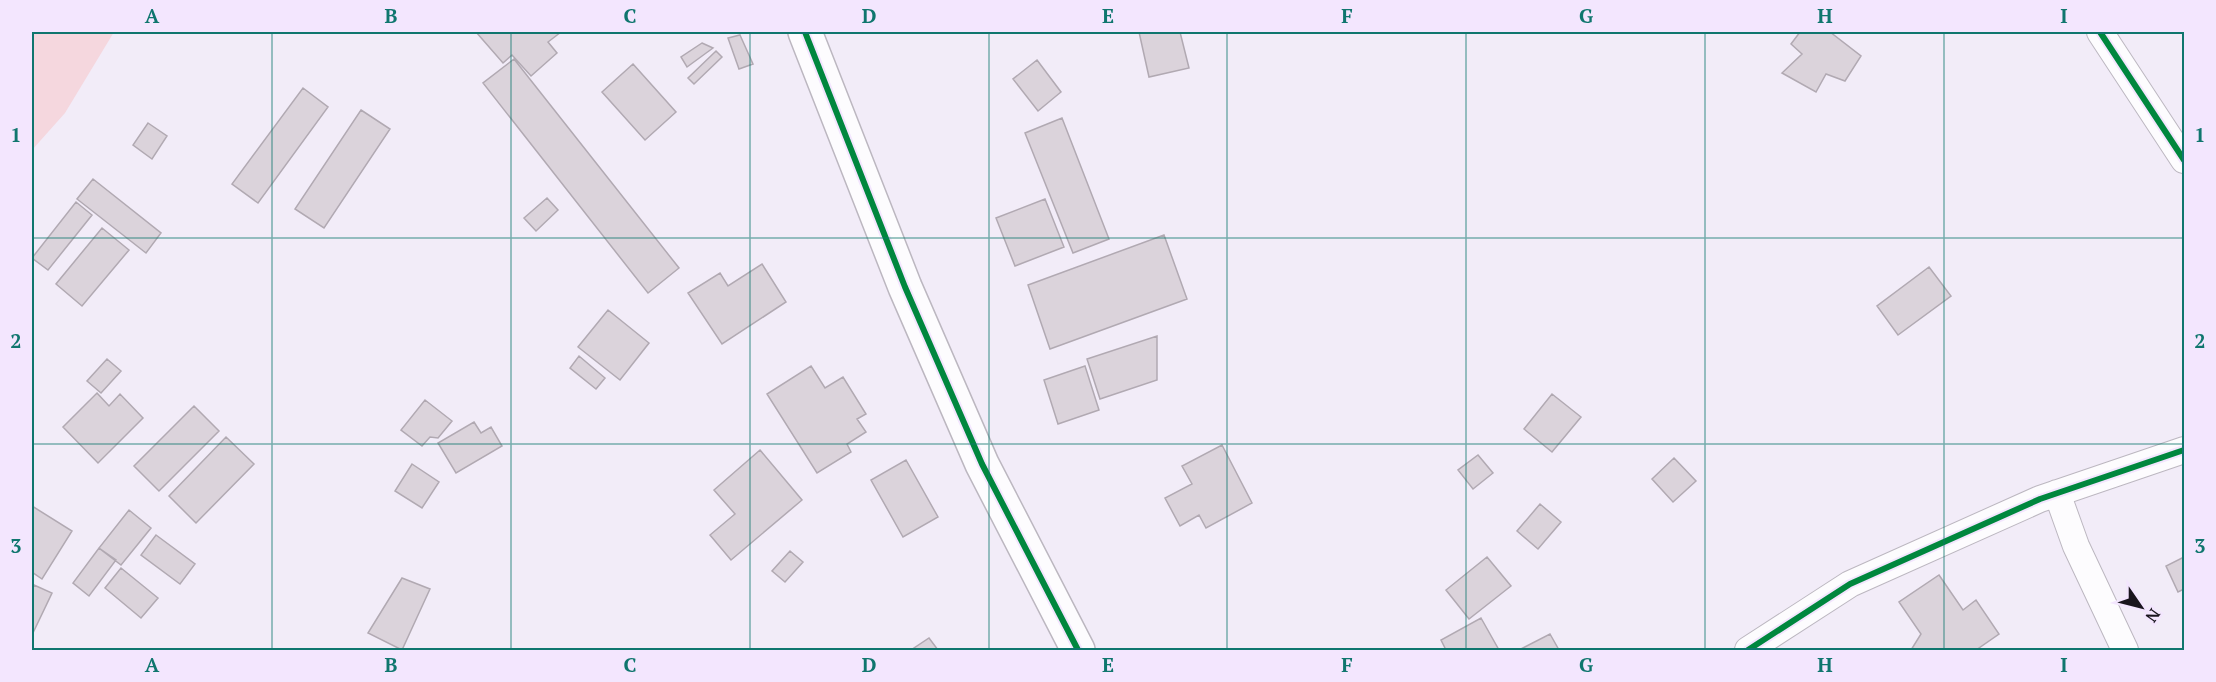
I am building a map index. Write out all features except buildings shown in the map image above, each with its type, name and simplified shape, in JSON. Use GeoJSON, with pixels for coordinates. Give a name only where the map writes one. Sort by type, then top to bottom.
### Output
{"type":"FeatureCollection","features":[{"type":"Feature","properties":{"kind":"street"},"geometry":{"type":"LineString","coordinates":[[805,32],[905,287],[982,464],[1078,651]]}},
{"type":"Feature","properties":{"kind":"street"},"geometry":{"type":"LineString","coordinates":[[2100,32],[2184,160]]}},
{"type":"Feature","properties":{"kind":"street"},"geometry":{"type":"LineString","coordinates":[[1748,651],[1850,584],[2040,499],[2184,450]]}},
{"type":"Feature","properties":{"kind":"street"},"geometry":{"type":"LineString","coordinates":[[2057,493],[2076,546],[2125,651]]}},
{"type":"Feature","properties":{"kind":"shaded area"},"geometry":{"type":"Polygon","coordinates":[[[32,32],[114,32],[65,113],[32,150],[32,32]]]}},
{"type":"Feature","properties":{"kind":"cycle path"},"geometry":{"type":"LineString","coordinates":[[805,32],[905,287],[982,464],[1078,650]]}},
{"type":"Feature","properties":{"kind":"cycle path"},"geometry":{"type":"LineString","coordinates":[[2100,32],[2184,160]]}},
{"type":"Feature","properties":{"kind":"cycle path"},"geometry":{"type":"LineString","coordinates":[[1748,650],[1850,584],[2040,499],[2184,450]]}}]}
